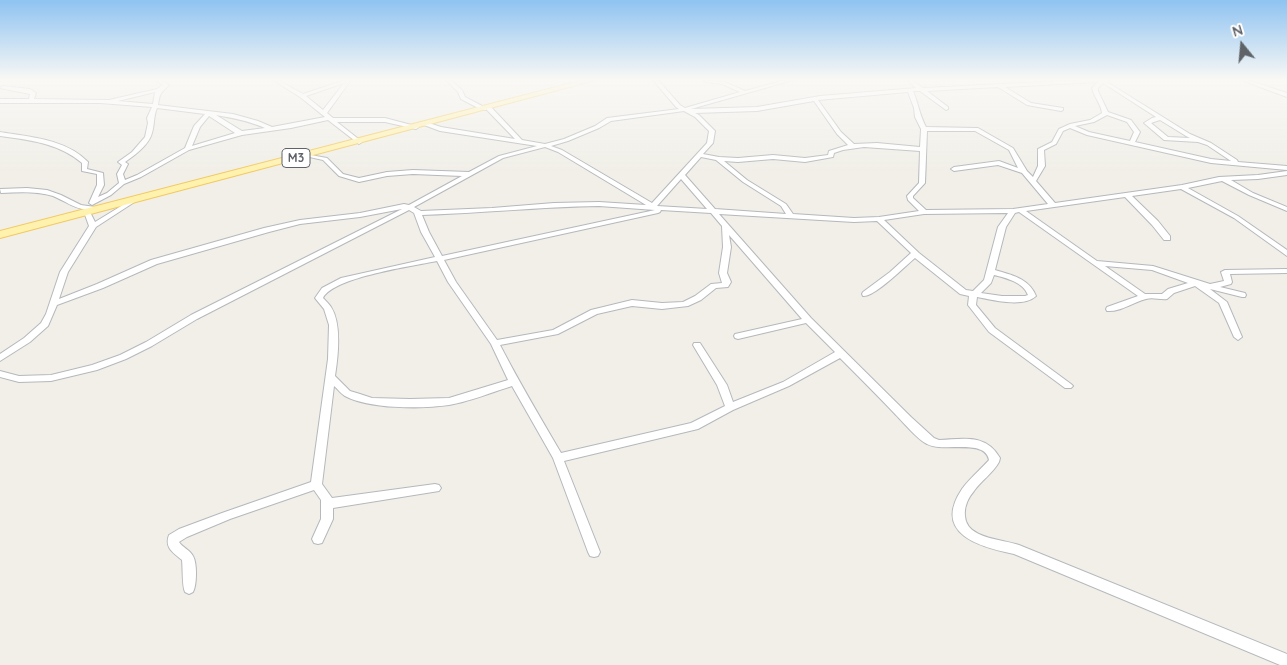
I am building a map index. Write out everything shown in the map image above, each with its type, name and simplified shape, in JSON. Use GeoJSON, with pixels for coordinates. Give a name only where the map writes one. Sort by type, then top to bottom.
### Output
{"type":"FeatureCollection","features":[{"type":"Feature","properties":{"kind":"main road","name":"M3"},"geometry":{"type":"LineString","coordinates":[[3,235],[92,208],[133,200],[475,111]]}},
{"type":"Feature","properties":{"kind":"street"},"geometry":{"type":"LineString","coordinates":[[122,183],[120,174],[125,164],[121,162],[134,153],[148,138],[150,118],[153,111]]}},
{"type":"Feature","properties":{"kind":"street"},"geometry":{"type":"LineString","coordinates":[[188,111],[242,118],[272,129]]}},
{"type":"Feature","properties":{"kind":"street"},"geometry":{"type":"LineString","coordinates":[[321,111],[359,142]]}},
{"type":"Feature","properties":{"kind":"street"},"geometry":{"type":"LineString","coordinates":[[489,111],[521,142]]}},
{"type":"Feature","properties":{"kind":"street"},"geometry":{"type":"LineString","coordinates":[[0,374],[19,379],[51,378],[94,368],[123,357],[194,317],[414,210],[470,174],[501,157],[597,127],[609,119],[675,111]]}},
{"type":"Feature","properties":{"kind":"street"},"geometry":{"type":"LineString","coordinates":[[654,207],[710,143],[712,131],[704,122],[685,111]]}},
{"type":"Feature","properties":{"kind":"street"},"geometry":{"type":"LineString","coordinates":[[823,111],[839,133],[853,147]]}},
{"type":"Feature","properties":{"kind":"street"},"geometry":{"type":"LineString","coordinates":[[917,111],[924,129],[922,183],[910,196],[910,199],[924,212]]}},
{"type":"Feature","properties":{"kind":"street"},"geometry":{"type":"LineString","coordinates":[[1151,111],[1235,162]]}},
{"type":"Feature","properties":{"kind":"street"},"geometry":{"type":"LineString","coordinates":[[1033,181],[1041,169],[1042,147],[1054,143],[1061,130],[1101,118],[1105,112],[1130,121],[1136,132],[1132,143]]}},
{"type":"Feature","properties":{"kind":"street"},"geometry":{"type":"LineString","coordinates":[[208,114],[224,122],[231,129],[241,133]]}},
{"type":"Feature","properties":{"kind":"street"},"geometry":{"type":"LineString","coordinates":[[187,148],[195,135],[197,127],[206,119],[208,114]]}},
{"type":"Feature","properties":{"kind":"street"},"geometry":{"type":"LineString","coordinates":[[1162,118],[1146,123],[1163,138],[1169,140],[1200,140]]}},
{"type":"Feature","properties":{"kind":"street"},"geometry":{"type":"LineString","coordinates":[[1,190],[51,193],[77,208],[92,208],[122,183],[139,176],[187,148],[241,133],[331,119],[385,120],[416,127]]}},
{"type":"Feature","properties":{"kind":"street"},"geometry":{"type":"LineString","coordinates":[[426,124],[468,135],[544,145],[560,151],[654,207]]}},
{"type":"Feature","properties":{"kind":"street"},"geometry":{"type":"LineString","coordinates":[[1070,126],[1087,133],[1211,161],[1287,168]]}},
{"type":"Feature","properties":{"kind":"street"},"geometry":{"type":"LineString","coordinates":[[924,129],[976,130],[1011,149],[1024,172],[1053,205]]}},
{"type":"Feature","properties":{"kind":"street"},"geometry":{"type":"LineString","coordinates":[[0,134],[41,140],[75,153],[85,162],[84,170],[100,173],[101,187],[92,208],[93,226]]}},
{"type":"Feature","properties":{"kind":"street"},"geometry":{"type":"LineString","coordinates":[[700,155],[738,160],[773,157],[805,160],[831,156],[831,152],[836,149],[853,147],[874,146],[923,149]]}},
{"type":"Feature","properties":{"kind":"street"},"geometry":{"type":"LineString","coordinates":[[306,155],[325,159],[342,176],[359,180],[387,174],[413,172],[470,174]]}},
{"type":"Feature","properties":{"kind":"street"},"geometry":{"type":"LineString","coordinates":[[719,159],[745,181],[784,206],[791,216]]}},
{"type":"Feature","properties":{"kind":"street"},"geometry":{"type":"LineString","coordinates":[[954,169],[1002,163],[1024,172]]}},
{"type":"Feature","properties":{"kind":"street"},"geometry":{"type":"LineString","coordinates":[[53,304],[154,262],[267,230],[398,207],[414,210],[492,210],[578,204],[854,220],[879,219],[924,212],[1016,211],[1182,188],[1224,179],[1287,173]]}},
{"type":"Feature","properties":{"kind":"street"},"geometry":{"type":"LineString","coordinates":[[681,175],[808,320],[907,420],[930,440],[938,444],[978,443],[991,452],[995,458],[994,462],[963,497],[958,515],[961,527],[974,539],[1015,549],[1287,660]]}},
{"type":"Feature","properties":{"kind":"street"},"geometry":{"type":"LineString","coordinates":[[1224,179],[1251,194],[1287,209]]}},
{"type":"Feature","properties":{"kind":"street"},"geometry":{"type":"LineString","coordinates":[[1182,188],[1236,217],[1287,254]]}},
{"type":"Feature","properties":{"kind":"street"},"geometry":{"type":"LineString","coordinates":[[1127,195],[1155,223],[1166,238]]}},
{"type":"Feature","properties":{"kind":"street"},"geometry":{"type":"LineString","coordinates":[[0,358],[37,332],[50,314],[64,272],[93,226],[133,200]]}},
{"type":"Feature","properties":{"kind":"street"},"geometry":{"type":"LineString","coordinates":[[318,539],[327,519],[327,499],[316,485],[324,414],[331,376],[333,325],[328,308],[319,298],[320,294],[347,279],[438,257],[671,208]]}},
{"type":"Feature","properties":{"kind":"street"},"geometry":{"type":"LineString","coordinates":[[414,210],[452,282],[495,343],[514,382],[558,458],[594,552]]}},
{"type":"Feature","properties":{"kind":"street"},"geometry":{"type":"LineString","coordinates":[[1016,211],[1143,296],[1164,297],[1171,291],[1196,283]]}},
{"type":"Feature","properties":{"kind":"street"},"geometry":{"type":"LineString","coordinates":[[1016,211],[1002,227],[992,272],[988,282],[974,295],[972,305],[992,330],[1068,386]]}},
{"type":"Feature","properties":{"kind":"street"},"geometry":{"type":"LineString","coordinates":[[879,219],[915,254],[956,288],[974,295],[1014,299],[1026,299],[1032,296],[1030,290],[1024,284],[992,272]]}},
{"type":"Feature","properties":{"kind":"street"},"geometry":{"type":"LineString","coordinates":[[495,343],[556,332],[594,312],[632,303],[662,306],[685,304],[698,298],[714,286],[725,285],[727,282],[723,272],[727,247],[725,227]]}},
{"type":"Feature","properties":{"kind":"street"},"geometry":{"type":"LineString","coordinates":[[866,294],[915,254]]}},
{"type":"Feature","properties":{"kind":"street"},"geometry":{"type":"LineString","coordinates":[[1094,262],[1153,268],[1196,283],[1242,295]]}},
{"type":"Feature","properties":{"kind":"street"},"geometry":{"type":"LineString","coordinates":[[1211,287],[1228,282],[1225,272],[1287,271]]}},
{"type":"Feature","properties":{"kind":"street"},"geometry":{"type":"LineString","coordinates":[[1196,283],[1223,302],[1238,337]]}},
{"type":"Feature","properties":{"kind":"street"},"geometry":{"type":"LineString","coordinates":[[1110,309],[1134,302],[1143,296]]}},
{"type":"Feature","properties":{"kind":"street"},"geometry":{"type":"LineString","coordinates":[[738,336],[808,320]]}},
{"type":"Feature","properties":{"kind":"street"},"geometry":{"type":"LineString","coordinates":[[697,345],[722,385],[730,407]]}},
{"type":"Feature","properties":{"kind":"street"},"geometry":{"type":"LineString","coordinates":[[558,458],[684,429],[730,407],[786,384],[841,353]]}},
{"type":"Feature","properties":{"kind":"street"},"geometry":{"type":"LineString","coordinates":[[331,376],[347,393],[357,397],[372,401],[410,403],[449,401],[514,382]]}},
{"type":"Feature","properties":{"kind":"street"},"geometry":{"type":"LineString","coordinates":[[189,588],[188,558],[173,545],[173,539],[183,533],[226,516],[316,485]]}},
{"type":"Feature","properties":{"kind":"street"},"geometry":{"type":"LineString","coordinates":[[326,504],[435,488]]}}]}
